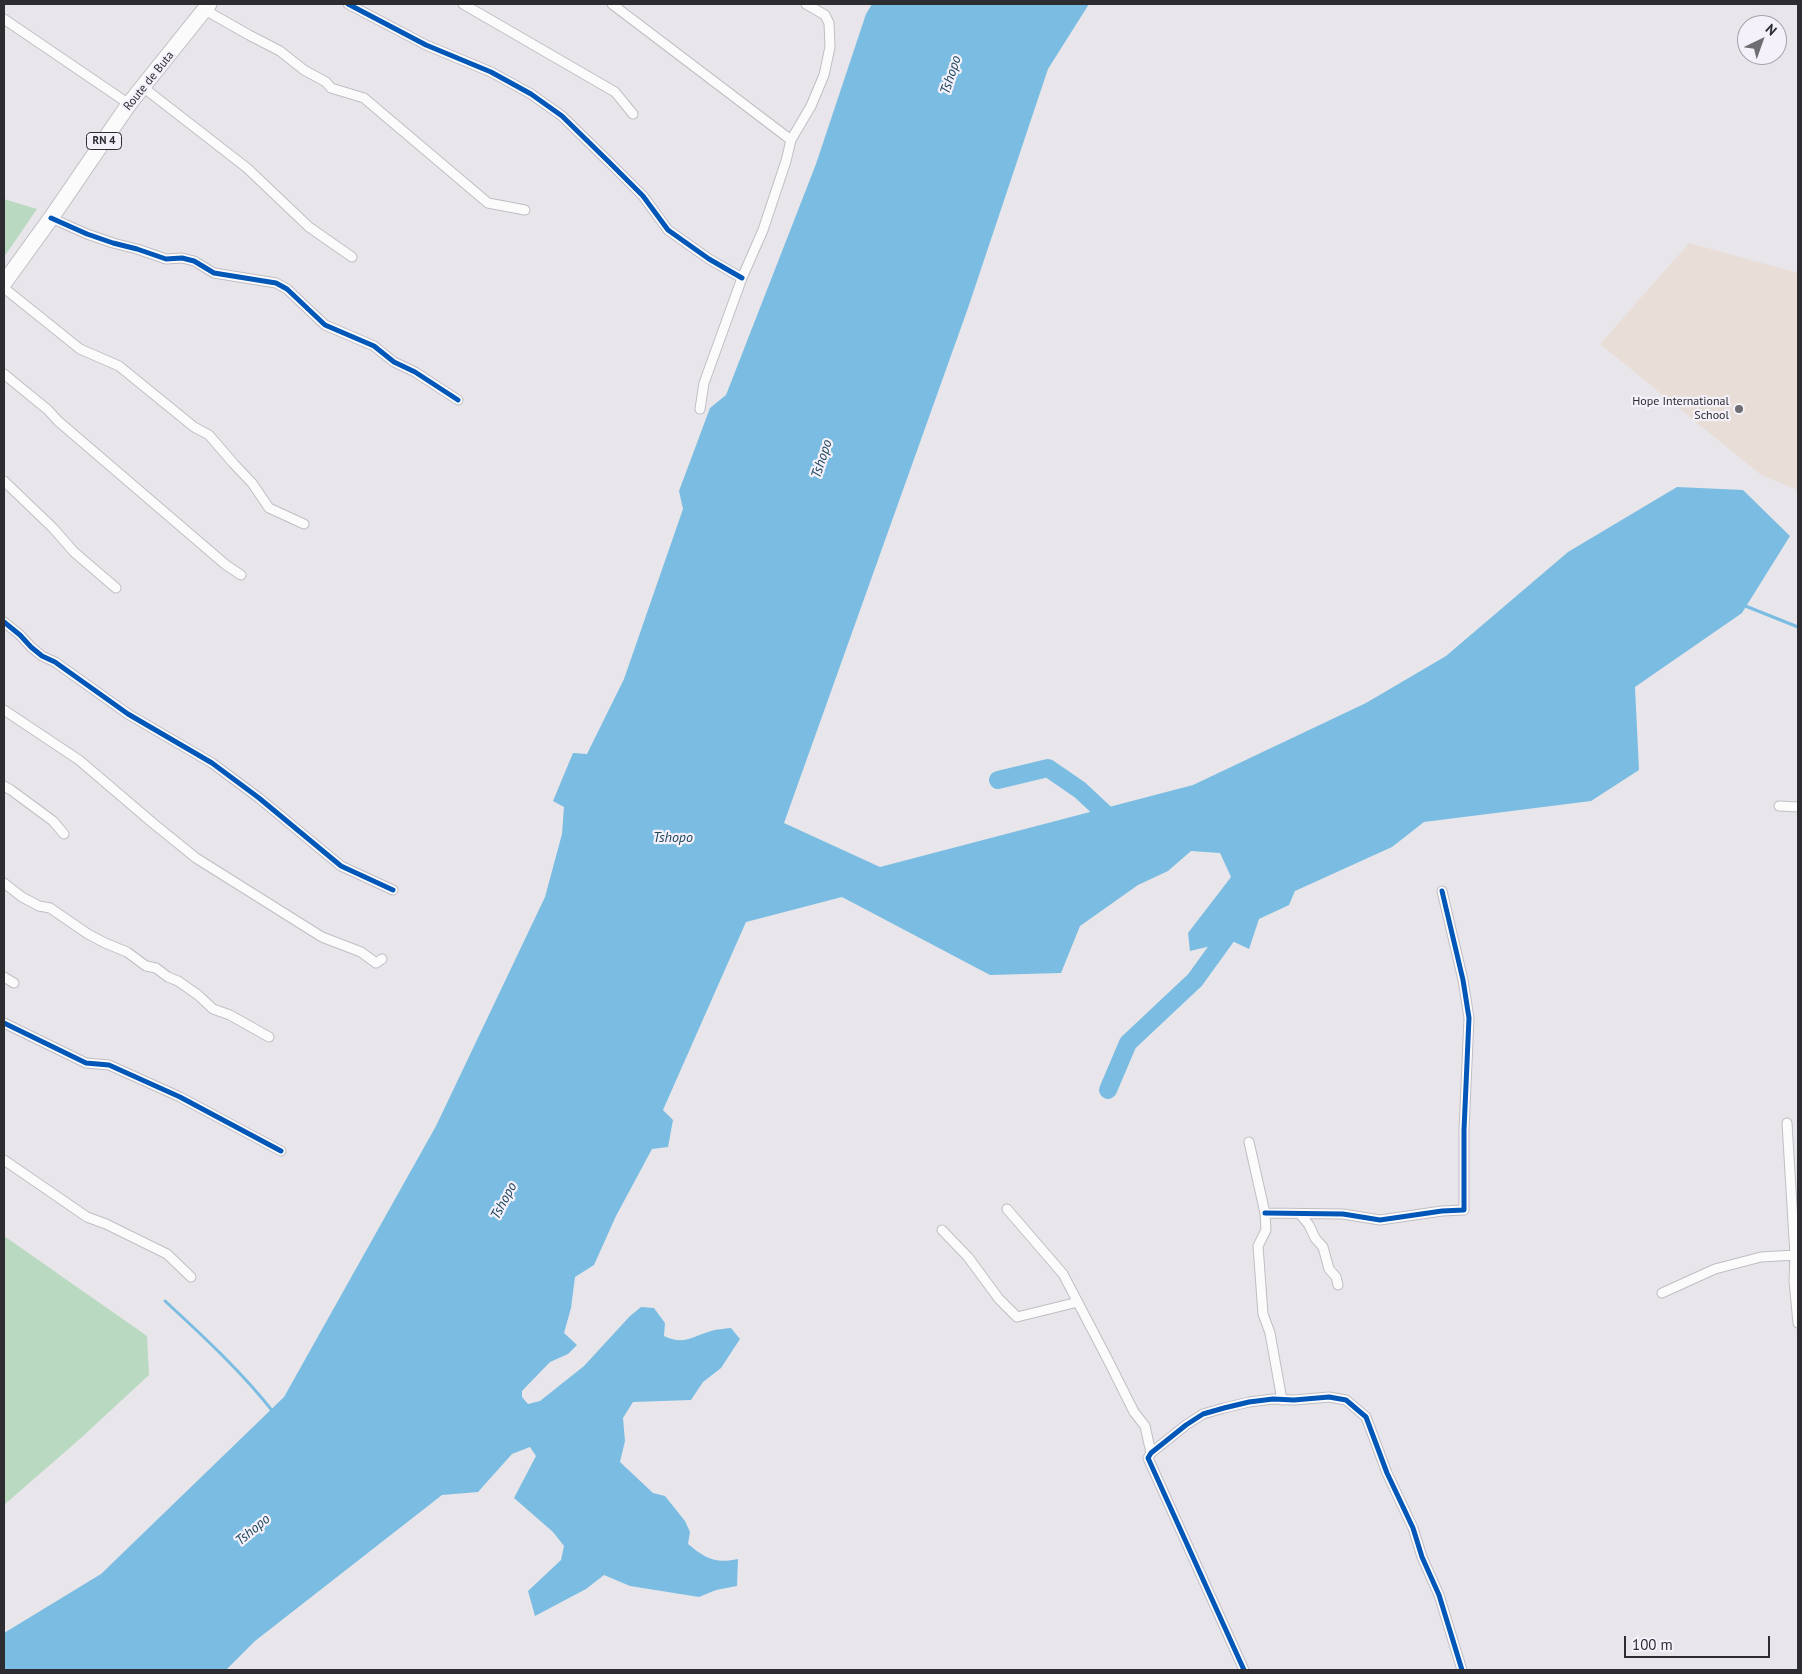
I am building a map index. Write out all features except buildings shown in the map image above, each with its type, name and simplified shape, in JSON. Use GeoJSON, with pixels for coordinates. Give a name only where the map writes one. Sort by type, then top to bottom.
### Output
{"type":"FeatureCollection","features":[{"type":"Feature","properties":{"kind":"highway","name":"Route de Buta"},"geometry":{"type":"LineString","coordinates":[[4,283],[129,104],[144,88],[207,7]]}},
{"type":"Feature","properties":{"kind":"street"},"geometry":{"type":"LineString","coordinates":[[348,4],[426,45],[490,72],[531,94],[562,116],[610,163],[643,196],[668,230],[709,259],[742,278]]}},
{"type":"Feature","properties":{"kind":"street"},"geometry":{"type":"LineString","coordinates":[[463,4],[615,92],[633,114]]}},
{"type":"Feature","properties":{"kind":"street"},"geometry":{"type":"LineString","coordinates":[[612,4],[791,140]]}},
{"type":"Feature","properties":{"kind":"street"},"geometry":{"type":"LineString","coordinates":[[700,409],[704,383],[742,278],[763,230],[791,140],[811,106],[824,74],[830,47],[828,18],[812,5]]}},
{"type":"Feature","properties":{"kind":"street"},"geometry":{"type":"LineString","coordinates":[[207,7],[249,36],[280,51],[304,70],[326,82],[332,88],[364,98],[488,203],[525,210]]}},
{"type":"Feature","properties":{"kind":"street"},"geometry":{"type":"LineString","coordinates":[[4,19],[129,104]]}},
{"type":"Feature","properties":{"kind":"street"},"geometry":{"type":"LineString","coordinates":[[144,88],[247,168],[310,226],[352,257]]}},
{"type":"Feature","properties":{"kind":"street"},"geometry":{"type":"LineString","coordinates":[[51,218],[113,243],[166,258],[182,258],[194,261],[214,274],[276,283],[287,290],[325,325],[374,346],[394,362],[415,372],[458,400]]}},
{"type":"Feature","properties":{"kind":"street"},"geometry":{"type":"LineString","coordinates":[[4,288],[80,349],[119,366],[194,427],[209,435],[252,483],[269,508],[304,524]]}},
{"type":"Feature","properties":{"kind":"street"},"geometry":{"type":"LineString","coordinates":[[4,374],[226,565],[241,575]]}},
{"type":"Feature","properties":{"kind":"street"},"geometry":{"type":"LineString","coordinates":[[4,481],[54,528],[74,552],[116,588]]}},
{"type":"Feature","properties":{"kind":"street"},"geometry":{"type":"LineString","coordinates":[[4,622],[42,656],[55,662],[128,714],[212,763],[259,798],[341,866],[393,890]]}},
{"type":"Feature","properties":{"kind":"street"},"geometry":{"type":"LineString","coordinates":[[4,710],[79,760],[203,863],[322,937],[361,952],[376,963],[382,959]]}},
{"type":"Feature","properties":{"kind":"street"},"geometry":{"type":"LineString","coordinates":[[4,786],[53,821],[64,834]]}},
{"type":"Feature","properties":{"kind":"street"},"geometry":{"type":"LineString","coordinates":[[1779,806],[1798,807]]}},
{"type":"Feature","properties":{"kind":"street"},"geometry":{"type":"LineString","coordinates":[[4,883],[22,897],[39,906],[50,908],[62,918],[104,943],[126,952],[146,966],[156,968],[168,977],[175,979],[198,995],[213,1009],[230,1015],[269,1037]]}},
{"type":"Feature","properties":{"kind":"street"},"geometry":{"type":"LineString","coordinates":[[1265,1214],[1343,1214],[1380,1220],[1442,1211],[1464,1210],[1464,1130],[1469,1018],[1442,891]]}},
{"type":"Feature","properties":{"kind":"street"},"geometry":{"type":"LineString","coordinates":[[4,977],[14,983]]}},
{"type":"Feature","properties":{"kind":"street"},"geometry":{"type":"LineString","coordinates":[[4,1023],[86,1063],[109,1065],[180,1096],[281,1151]]}},
{"type":"Feature","properties":{"kind":"street"},"geometry":{"type":"LineString","coordinates":[[1787,1123],[1796,1254],[1794,1281],[1798,1323]]}},
{"type":"Feature","properties":{"kind":"street"},"geometry":{"type":"LineString","coordinates":[[1249,1142],[1265,1214],[1266,1230],[1258,1246],[1263,1314],[1270,1333],[1282,1400]]}},
{"type":"Feature","properties":{"kind":"street"},"geometry":{"type":"LineString","coordinates":[[4,1160],[87,1217],[106,1224],[167,1254],[191,1277]]}},
{"type":"Feature","properties":{"kind":"street"},"geometry":{"type":"LineString","coordinates":[[1007,1209],[1063,1274],[1134,1412],[1145,1426],[1151,1453],[1149,1461],[1244,1670]]}},
{"type":"Feature","properties":{"kind":"street"},"geometry":{"type":"LineString","coordinates":[[1300,1214],[1310,1225],[1315,1238],[1323,1248],[1329,1269],[1336,1277],[1338,1285]]}},
{"type":"Feature","properties":{"kind":"street"},"geometry":{"type":"LineString","coordinates":[[942,1230],[968,1257],[999,1299],[1017,1317],[1078,1302]]}},
{"type":"Feature","properties":{"kind":"street"},"geometry":{"type":"LineString","coordinates":[[1662,1293],[1715,1269],[1762,1257],[1796,1254]]}},
{"type":"Feature","properties":{"kind":"street"},"geometry":{"type":"LineString","coordinates":[[1151,1453],[1203,1414],[1249,1402],[1329,1397],[1346,1400],[1366,1418],[1386,1473],[1413,1528],[1422,1557],[1439,1595],[1462,1670]]}},
{"type":"Feature","properties":{"kind":"shaded area","name":"Hope International School"},"geometry":{"type":"Polygon","coordinates":[[[1689,243],[1798,273],[1798,490],[1761,475],[1600,344],[1689,243]]]}},
{"type":"Feature","properties":{"kind":"green space"},"geometry":{"type":"Polygon","coordinates":[[[4,199],[37,209],[4,257],[4,199]]]}},
{"type":"Feature","properties":{"kind":"green space"},"geometry":{"type":"Polygon","coordinates":[[[4,1236],[147,1336],[149,1375],[4,1505],[4,1236]]]}},
{"type":"Feature","properties":{"kind":"water","name":"Tshopo"},"geometry":{"type":"Polygon","coordinates":[[[872,4],[1089,4],[1048,69],[968,308],[784,823],[880,867],[1193,785],[1366,703],[1446,656],[1568,552],[1677,487],[1743,490],[1790,536],[1742,613],[1635,687],[1639,770],[1591,801],[1424,822],[1392,847],[1295,891],[1289,905],[1259,919],[1249,949],[1232,941],[1190,951],[1188,933],[1231,877],[1220,853],[1191,851],[1168,871],[1138,885],[1080,926],[1061,973],[990,975],[842,897],[746,922],[663,1110],[673,1120],[668,1147],[652,1149],[616,1216],[594,1265],[575,1277],[571,1308],[564,1333],[577,1345],[568,1354],[550,1362],[522,1391],[522,1397],[528,1404],[540,1401],[584,1366],[630,1316],[641,1307],[654,1308],[665,1323],[664,1336],[671,1339],[683,1340],[713,1330],[731,1328],[740,1339],[721,1368],[703,1382],[691,1400],[633,1402],[623,1418],[625,1441],[620,1462],[653,1493],[665,1496],[685,1521],[690,1532],[688,1544],[711,1559],[723,1561],[738,1559],[737,1586],[716,1590],[699,1597],[630,1586],[604,1575],[586,1589],[535,1616],[528,1591],[561,1560],[564,1546],[553,1532],[514,1498],[536,1456],[530,1447],[512,1454],[478,1492],[442,1495],[255,1641],[226,1670],[4,1670],[4,1633],[101,1574],[284,1397],[436,1126],[545,897],[562,834],[564,807],[553,801],[573,753],[587,754],[624,679],[683,509],[679,491],[710,408],[726,395],[816,164],[866,14],[872,4]]]}},
{"type":"Feature","properties":{"kind":"waterway"},"geometry":{"type":"LineString","coordinates":[[1743,605],[1798,627]]}},
{"type":"Feature","properties":{"kind":"waterway"},"geometry":{"type":"LineString","coordinates":[[998,780],[1048,768],[1080,790],[1110,818],[1113,828]]}},
{"type":"Feature","properties":{"kind":"waterway"},"geometry":{"type":"LineString","coordinates":[[1108,1090],[1128,1043],[1195,980],[1234,926]]}},
{"type":"Feature","properties":{"kind":"waterway"},"geometry":{"type":"LineString","coordinates":[[165,1301],[236,1369],[274,1413]]}},
{"type":"Feature","properties":{"kind":"cycle path"},"geometry":{"type":"LineString","coordinates":[[348,4],[426,45],[491,72],[531,94],[562,116],[610,163],[643,196],[668,230],[709,259],[742,278]]}},
{"type":"Feature","properties":{"kind":"cycle path"},"geometry":{"type":"LineString","coordinates":[[51,218],[87,234],[166,259],[182,258],[194,261],[214,273],[276,283],[287,289],[325,325],[374,346],[394,362],[415,372],[458,400]]}},
{"type":"Feature","properties":{"kind":"cycle path"},"geometry":{"type":"LineString","coordinates":[[4,622],[42,656],[55,662],[128,714],[212,763],[259,798],[341,866],[393,890]]}},
{"type":"Feature","properties":{"kind":"cycle path"},"geometry":{"type":"LineString","coordinates":[[1265,1213],[1343,1214],[1380,1220],[1442,1211],[1464,1210],[1464,1130],[1469,1018],[1463,980],[1442,891]]}},
{"type":"Feature","properties":{"kind":"cycle path"},"geometry":{"type":"LineString","coordinates":[[4,1023],[86,1063],[109,1065],[180,1097],[281,1151]]}},
{"type":"Feature","properties":{"kind":"cycle path"},"geometry":{"type":"LineString","coordinates":[[1244,1670],[1148,1458],[1151,1453],[1203,1414],[1249,1402],[1329,1397],[1346,1400],[1366,1417],[1387,1473],[1413,1528],[1422,1557],[1439,1595],[1462,1670]]}},
{"type":"Feature","properties":{"kind":"place","name":"Hope International School"},"geometry":{"type":"Point","coordinates":[1739,409]}}]}
